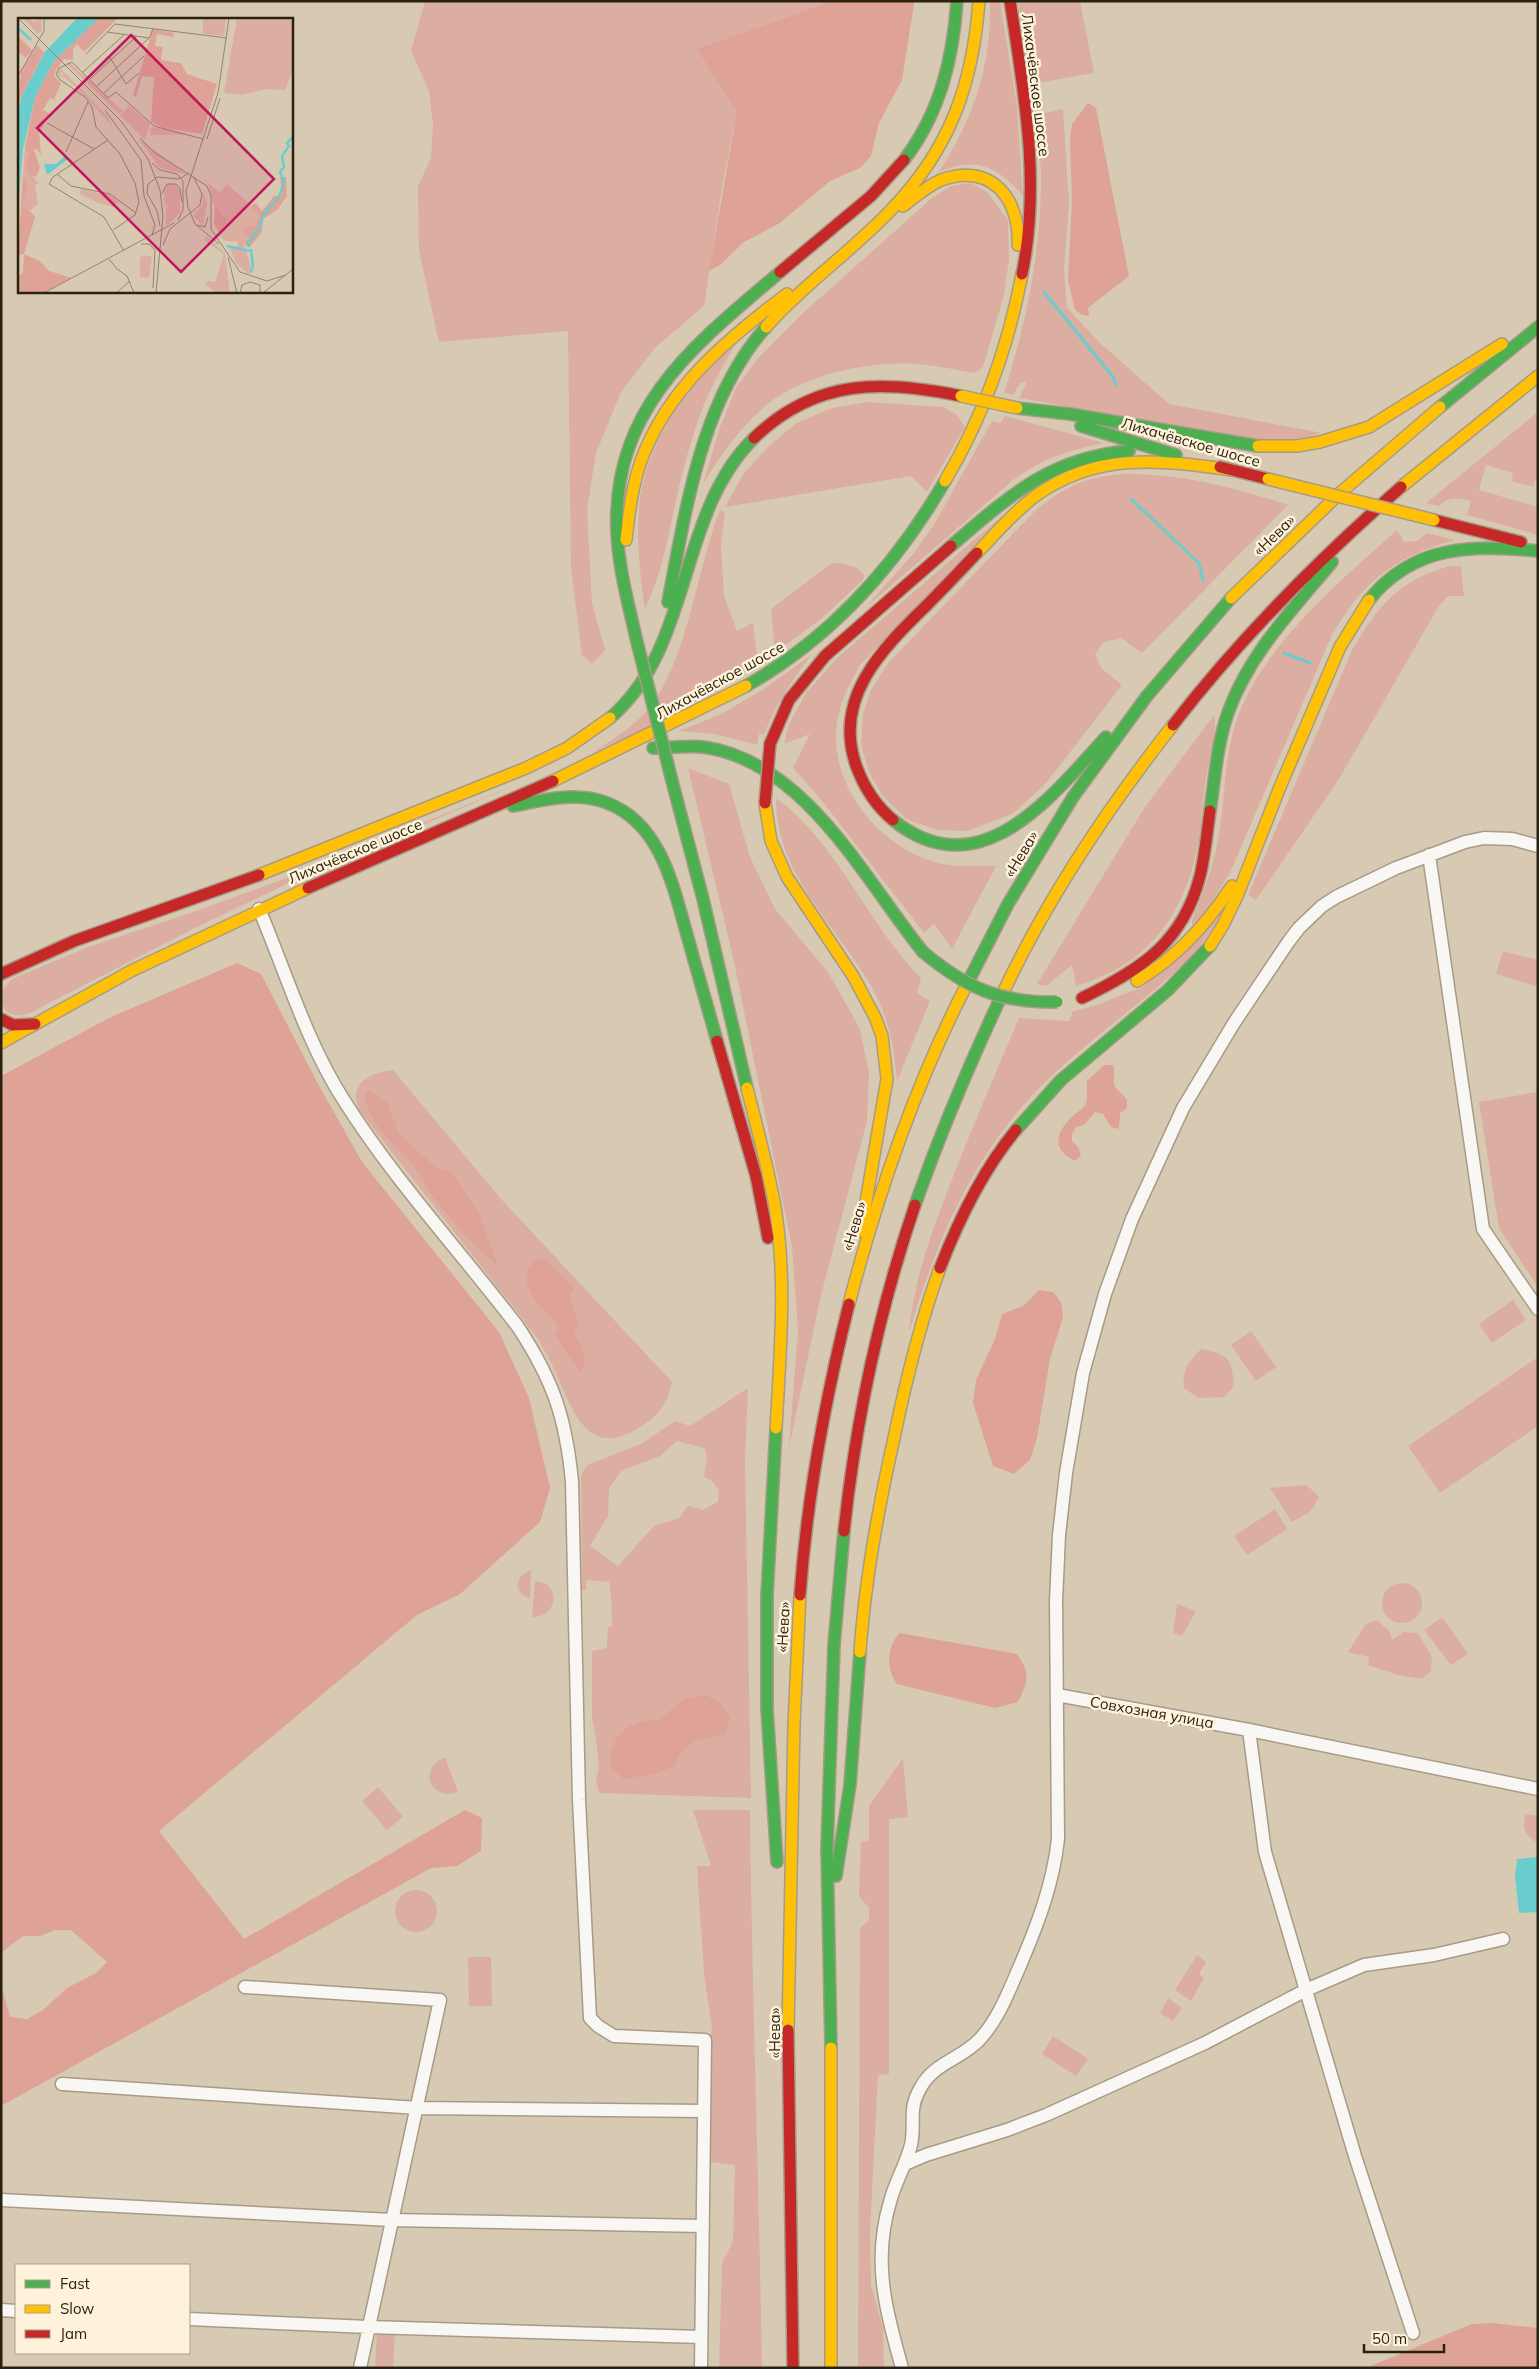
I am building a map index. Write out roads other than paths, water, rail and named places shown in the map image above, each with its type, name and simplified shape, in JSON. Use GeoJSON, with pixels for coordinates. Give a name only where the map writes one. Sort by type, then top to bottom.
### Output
{"type":"FeatureCollection","features":[{"type":"Feature","properties":{"kind":"main road"},"geometry":{"type":"LineString","coordinates":[[788,2031],[767,1709],[767,1596],[782,1282],[775,1207],[703,899],[659,731],[625,590],[616,545],[618,492],[622,466],[639,418],[665,378],[699,341],[872,196],[909,154],[928,124],[946,82],[952,56],[957,1]]}},
{"type":"Feature","properties":{"kind":"main road"},"geometry":{"type":"LineString","coordinates":[[867,233],[908,190],[943,143],[955,119],[972,71],[979,1]]}},
{"type":"Feature","properties":{"kind":"main road","name":"Лихачёвское шоссе"},"geometry":{"type":"LineString","coordinates":[[1,1043],[131,971],[259,909],[572,773],[604,755],[684,719],[783,664],[832,625],[872,584],[932,503],[965,448],[994,385],[1013,318],[1027,255],[1032,183],[1026,98],[1010,1]]}},
{"type":"Feature","properties":{"kind":"main road"},"geometry":{"type":"LineString","coordinates":[[625,590],[627,526],[636,473],[645,449],[666,407],[695,371],[733,335],[939,180],[960,175],[975,175],[987,179],[1000,187],[1008,196],[1019,223],[1013,318]]}},
{"type":"Feature","properties":{"kind":"main road"},"geometry":{"type":"LineString","coordinates":[[658,654],[679,542],[700,460],[730,375],[758,337],[836,259]]}},
{"type":"Feature","properties":{"kind":"main road"},"geometry":{"type":"LineString","coordinates":[[658,654],[707,511],[718,486],[741,452],[755,436],[794,407],[830,392],[848,387],[902,386],[961,396],[1018,409],[1070,414],[1248,446],[1271,448],[1320,442],[1369,427],[1396,412],[1538,321]]}},
{"type":"Feature","properties":{"kind":"main road","name":"«Нева»"},"geometry":{"type":"LineString","coordinates":[[793,2368],[788,2031],[793,1738],[801,1579],[811,1494],[826,1401],[855,1274],[877,1200],[904,1126],[937,1047],[998,923],[1042,848],[1083,785],[1176,661],[1240,589],[1344,488],[1538,327]]}},
{"type":"Feature","properties":{"kind":"main road"},"geometry":{"type":"LineString","coordinates":[[830,2368],[831,1957],[827,1871],[830,1742],[838,1578],[861,1409],[877,1332],[900,1251],[934,1151],[999,1000],[1036,930],[1114,803],[1204,684],[1307,573],[1373,511],[1538,376]]}},
{"type":"Feature","properties":{"kind":"main road","name":"Лихачёвское шоссе"},"geometry":{"type":"LineString","coordinates":[[1018,409],[1181,457],[1538,547]]}},
{"type":"Feature","properties":{"kind":"main road"},"geometry":{"type":"LineString","coordinates":[[855,1274],[872,1156],[884,1104],[887,1079],[885,1054],[875,1016],[867,1000],[843,960],[795,891],[778,858],[769,832],[765,803],[766,769],[770,744],[789,700],[809,673],[825,656],[1008,497],[1028,482],[1062,464],[1101,453],[1147,451],[1181,457]]}},
{"type":"Feature","properties":{"kind":"main road"},"geometry":{"type":"LineString","coordinates":[[1176,661],[1061,786],[1017,826],[998,836],[977,842],[956,844],[932,841],[912,834],[878,809],[866,793],[857,774],[851,755],[850,720],[857,692],[866,674],[892,641],[1034,497],[1054,484],[1077,473],[1132,460],[1157,460],[1232,470]]}},
{"type":"Feature","properties":{"kind":"main road"},"geometry":{"type":"LineString","coordinates":[[1082,998],[1138,969],[1176,930],[1194,896],[1200,876],[1222,735],[1226,716],[1234,696],[1244,677],[1281,625],[1373,511]]}},
{"type":"Feature","properties":{"kind":"main road"},"geometry":{"type":"LineString","coordinates":[[831,1957],[836,1872],[851,1774],[866,1580],[883,1489],[912,1356],[927,1301],[946,1250],[983,1177],[1023,1120],[1069,1072],[1172,987],[1206,950],[1230,911],[1277,794],[1343,640],[1366,603],[1392,576],[1412,564],[1448,550],[1492,547],[1538,551]]}},
{"type":"Feature","properties":{"kind":"main road","name":"Лихачёвское шоссе"},"geometry":{"type":"LineString","coordinates":[[1,974],[104,929],[280,868],[399,821],[529,766],[587,736],[624,706],[650,673],[658,654]]}},
{"type":"Feature","properties":{"kind":"main road"},"geometry":{"type":"LineString","coordinates":[[572,773],[621,755],[665,746],[695,746],[749,759],[786,782],[808,805],[840,844],[900,926],[923,952],[955,977],[987,994],[1008,1000],[1033,1003],[1082,998],[1132,983],[1163,965],[1194,937],[1232,885],[1277,794]]}},
{"type":"Feature","properties":{"kind":"main road"},"geometry":{"type":"LineString","coordinates":[[467,819],[507,807],[569,797],[585,798],[613,805],[626,812],[647,830],[656,843],[670,876],[756,1176],[768,1236],[778,1353]]}},
{"type":"Feature","properties":{"kind":"main road"},"geometry":{"type":"LineString","coordinates":[[1,982],[15,967]]}},
{"type":"Feature","properties":{"kind":"main road"},"geometry":{"type":"LineString","coordinates":[[1,1018],[13,1025],[22,1026],[40,1023]]}},
{"type":"Feature","properties":{"kind":"street"},"geometry":{"type":"LineString","coordinates":[[902,2368],[885,2309],[881,2272],[882,2234],[890,2200],[905,2164],[911,2142],[912,2108],[921,2085],[942,2064],[963,2053],[978,2042],[1005,2002],[1049,1892],[1055,1864],[1058,1839],[1056,1601],[1059,1535],[1066,1473],[1083,1373],[1105,1294],[1132,1219],[1189,1096],[1234,1023],[1299,928],[1316,911],[1336,897],[1429,854],[1484,838],[1512,839],[1538,846]]}},
{"type":"Feature","properties":{"kind":"street"},"geometry":{"type":"LineString","coordinates":[[1429,854],[1483,1229],[1538,1309]]}},
{"type":"Feature","properties":{"kind":"street"},"geometry":{"type":"LineString","coordinates":[[259,909],[315,1047],[342,1098],[379,1150],[518,1327],[535,1353],[559,1404],[569,1449],[572,1482],[579,1800],[590,2018],[598,2026],[614,2036],[705,2040],[701,2368]]}},
{"type":"Feature","properties":{"kind":"street","name":"Совхозная улица"},"geometry":{"type":"LineString","coordinates":[[1057,1695],[1249,1730],[1538,1789]]}},
{"type":"Feature","properties":{"kind":"street"},"geometry":{"type":"LineString","coordinates":[[1249,1730],[1265,1852],[1354,2156],[1413,2333]]}},
{"type":"Feature","properties":{"kind":"street"},"geometry":{"type":"LineString","coordinates":[[905,2164],[1046,2115],[1204,2043],[1306,1990],[1364,1965],[1434,1955],[1503,1939]]}},
{"type":"Feature","properties":{"kind":"street"},"geometry":{"type":"LineString","coordinates":[[245,1987],[440,2000],[360,2368]]}},
{"type":"Feature","properties":{"kind":"street"},"geometry":{"type":"LineString","coordinates":[[62,2084],[418,2108],[703,2111]]}},
{"type":"Feature","properties":{"kind":"street"},"geometry":{"type":"LineString","coordinates":[[1,2200],[392,2220],[703,2226]]}},
{"type":"Feature","properties":{"kind":"street"},"geometry":{"type":"LineString","coordinates":[[1,2310],[15,2311]]}},
{"type":"Feature","properties":{"kind":"street"},"geometry":{"type":"LineString","coordinates":[[190,2319],[368,2327],[701,2337]]}},
{"type":"Feature","properties":{"kind":"water"},"geometry":{"type":"Polygon","coordinates":[[[1538,1857],[1538,1912],[1519,1913],[1515,1876],[1517,1859],[1538,1857]]]}},
{"type":"Feature","properties":{"kind":"waterway"},"geometry":{"type":"LineString","coordinates":[[1044,292],[1113,377],[1116,385]]}},
{"type":"Feature","properties":{"kind":"waterway"},"geometry":{"type":"LineString","coordinates":[[1131,499],[1199,563],[1203,580]]}},
{"type":"Feature","properties":{"kind":"waterway"},"geometry":{"type":"LineString","coordinates":[[1284,653],[1310,663]]}}]}
